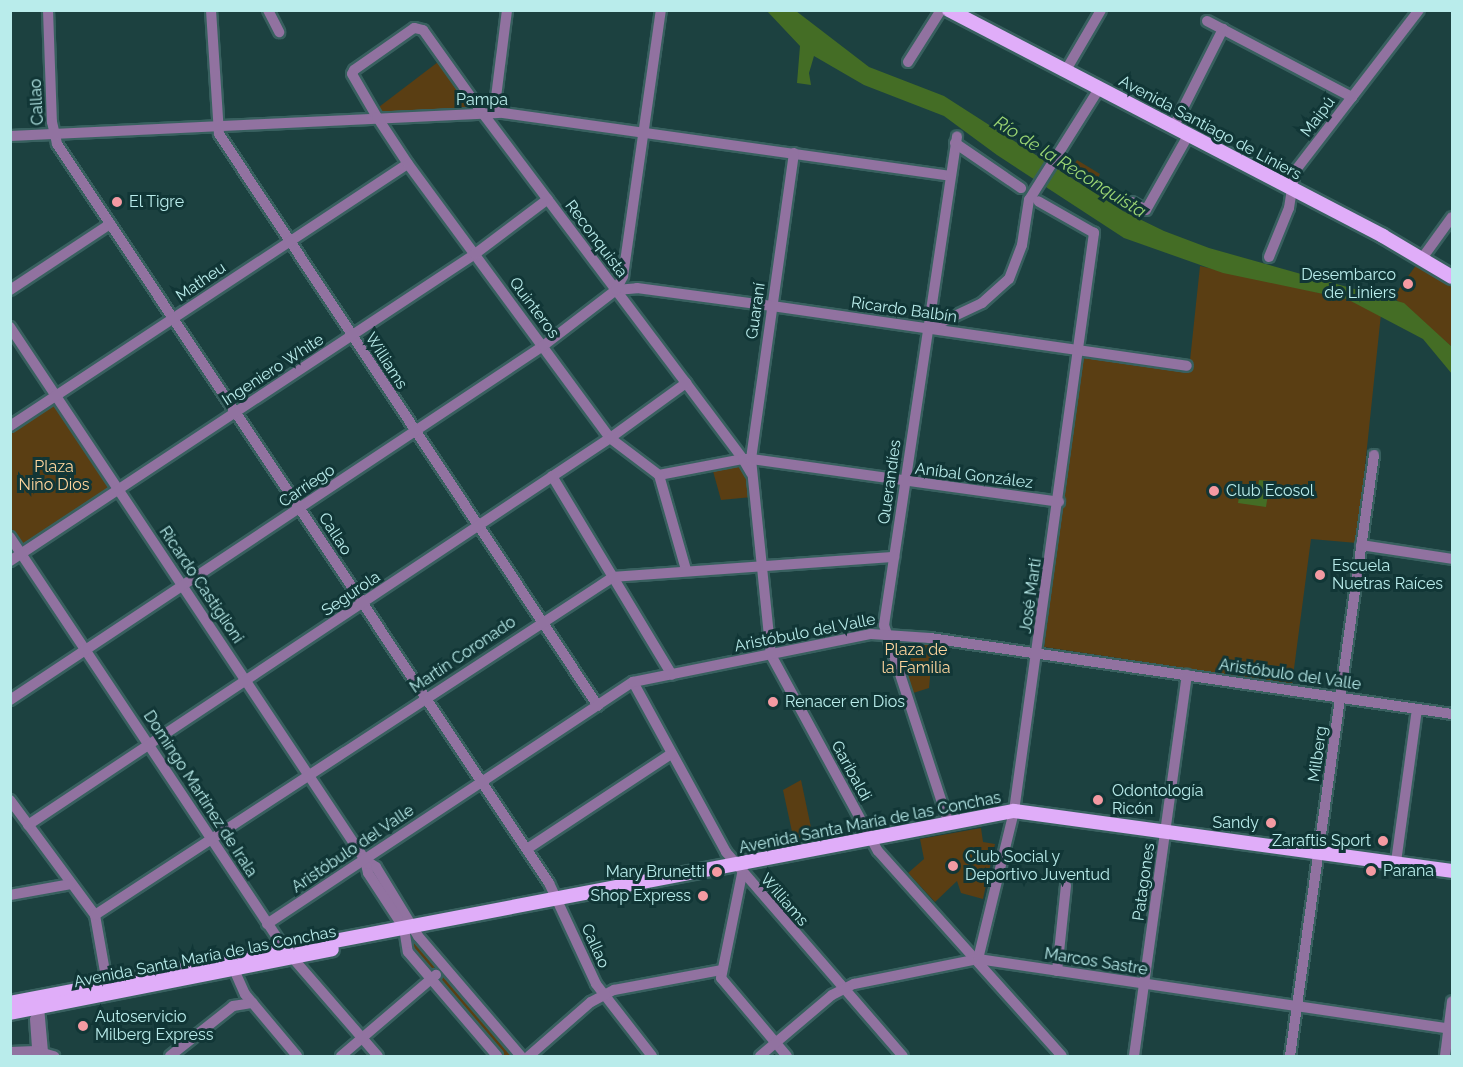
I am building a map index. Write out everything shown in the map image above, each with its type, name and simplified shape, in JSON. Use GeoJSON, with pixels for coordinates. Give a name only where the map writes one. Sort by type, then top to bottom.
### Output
{"type":"FeatureCollection","features":[{"type":"Feature","properties":{"kind":"main road","name":"Avenida Santiago de Liniers"},"geometry":{"type":"LineString","coordinates":[[949,10],[1423,257],[1452,277]]}},
{"type":"Feature","properties":{"kind":"main road","name":"Avenida Santa María de las Conchas"},"geometry":{"type":"LineString","coordinates":[[10,1003],[107,983],[393,936],[409,927],[739,870],[871,838],[1014,811],[1319,850],[1452,871]]}},
{"type":"Feature","properties":{"kind":"main road","name":"Avenida Santa María de las Conchas"},"geometry":{"type":"LineString","coordinates":[[10,1013],[288,953]]}},
{"type":"Feature","properties":{"kind":"street","name":"Callao"},"geometry":{"type":"LineString","coordinates":[[48,10],[53,134],[110,224],[527,849],[558,900],[602,996],[652,1056]]}},
{"type":"Feature","properties":{"kind":"street","name":"Williams"},"geometry":{"type":"LineString","coordinates":[[211,10],[219,134],[414,432],[598,706]]}},
{"type":"Feature","properties":{"kind":"street"},"geometry":{"type":"LineString","coordinates":[[268,10],[279,32]]}},
{"type":"Feature","properties":{"kind":"street"},"geometry":{"type":"LineString","coordinates":[[488,114],[507,10]]}},
{"type":"Feature","properties":{"kind":"street"},"geometry":{"type":"LineString","coordinates":[[616,290],[622,276],[662,10]]}},
{"type":"Feature","properties":{"kind":"street"},"geometry":{"type":"LineString","coordinates":[[908,62],[941,10]]}},
{"type":"Feature","properties":{"kind":"street"},"geometry":{"type":"LineString","coordinates":[[1066,70],[1101,10]]}},
{"type":"Feature","properties":{"kind":"street","name":"Maipú"},"geometry":{"type":"LineString","coordinates":[[1269,257],[1290,208],[1296,171],[1419,10]]}},
{"type":"Feature","properties":{"kind":"street"},"geometry":{"type":"LineString","coordinates":[[1207,21],[1352,97]]}},
{"type":"Feature","properties":{"kind":"street","name":"Reconquista"},"geometry":{"type":"LineString","coordinates":[[352,74],[414,28],[423,30],[488,114],[616,290],[747,459]]}},
{"type":"Feature","properties":{"kind":"street"},"geometry":{"type":"LineString","coordinates":[[1174,126],[1223,29]]}},
{"type":"Feature","properties":{"kind":"street","name":"Quinteros"},"geometry":{"type":"LineString","coordinates":[[352,74],[408,164],[610,438],[659,475]]}},
{"type":"Feature","properties":{"kind":"street"},"geometry":{"type":"LineString","coordinates":[[927,328],[982,303],[1009,279],[1016,268],[1035,197],[1100,89]]}},
{"type":"Feature","properties":{"kind":"street","name":"Pampa"},"geometry":{"type":"LineString","coordinates":[[10,136],[377,117],[488,114],[794,153],[949,176]]}},
{"type":"Feature","properties":{"kind":"street"},"geometry":{"type":"LineString","coordinates":[[1132,202],[1146,210],[1189,134]]}},
{"type":"Feature","properties":{"kind":"street","name":"Querandíes"},"geometry":{"type":"LineString","coordinates":[[949,824],[885,632],[956,139],[1021,188]]}},
{"type":"Feature","properties":{"kind":"street","name":"Guaraní"},"geometry":{"type":"LineString","coordinates":[[751,473],[747,459],[794,153]]}},
{"type":"Feature","properties":{"kind":"street","name":"Matheu"},"geometry":{"type":"LineString","coordinates":[[10,426],[408,164]]}},
{"type":"Feature","properties":{"kind":"street","name":"José Martí"},"geometry":{"type":"LineString","coordinates":[[978,960],[1014,811],[1080,351],[1094,232],[1035,197]]}},
{"type":"Feature","properties":{"kind":"street","name":"Ingeniero White"},"geometry":{"type":"LineString","coordinates":[[10,561],[352,337],[475,254],[548,199]]}},
{"type":"Feature","properties":{"kind":"street"},"geometry":{"type":"LineString","coordinates":[[1423,257],[1452,217]]}},
{"type":"Feature","properties":{"kind":"street"},"geometry":{"type":"LineString","coordinates":[[10,290],[110,224]]}},
{"type":"Feature","properties":{"kind":"street","name":"Ricardo Balbín"},"geometry":{"type":"LineString","coordinates":[[616,290],[637,288],[1187,366]]}},
{"type":"Feature","properties":{"kind":"street","name":"Carriego"},"geometry":{"type":"LineString","coordinates":[[10,700],[184,587],[543,346],[616,290]]}},
{"type":"Feature","properties":{"kind":"street","name":"Ricardo Castiglioni"},"geometry":{"type":"LineString","coordinates":[[10,327],[365,860],[376,867],[409,927],[520,1056]]}},
{"type":"Feature","properties":{"kind":"street","name":"Segurola"},"geometry":{"type":"LineString","coordinates":[[28,825],[610,438],[686,382]]}},
{"type":"Feature","properties":{"kind":"street","name":"Milberg"},"geometry":{"type":"LineString","coordinates":[[1290,1056],[1374,454]]}},
{"type":"Feature","properties":{"kind":"street"},"geometry":{"type":"LineString","coordinates":[[686,570],[659,475],[747,459]]}},
{"type":"Feature","properties":{"kind":"street","name":"Aníbal González"},"geometry":{"type":"LineString","coordinates":[[747,459],[1059,502]]}},
{"type":"Feature","properties":{"kind":"street","name":"Garibaldi"},"geometry":{"type":"LineString","coordinates":[[751,473],[759,564],[771,655],[871,838],[1062,1056]]}},
{"type":"Feature","properties":{"kind":"street"},"geometry":{"type":"LineString","coordinates":[[552,476],[672,675]]}},
{"type":"Feature","properties":{"kind":"street","name":"Domingo Martínez de Irala"},"geometry":{"type":"LineString","coordinates":[[10,537],[213,839],[267,924],[288,953],[378,1056]]}},
{"type":"Feature","properties":{"kind":"street"},"geometry":{"type":"LineString","coordinates":[[1361,545],[1452,559]]}},
{"type":"Feature","properties":{"kind":"street","name":"Martín Coronado"},"geometry":{"type":"LineString","coordinates":[[95,915],[541,621],[614,577],[759,564],[894,557]]}},
{"type":"Feature","properties":{"kind":"street","name":"Aristóbulo del Valle"},"geometry":{"type":"LineString","coordinates":[[267,924],[633,682],[885,632],[1452,714]]}},
{"type":"Feature","properties":{"kind":"street","name":"Patagones"},"geometry":{"type":"LineString","coordinates":[[1134,1056],[1187,675]]}},
{"type":"Feature","properties":{"kind":"street","name":"Williams"},"geometry":{"type":"LineString","coordinates":[[633,682],[671,754],[739,870],[903,1056]]}},
{"type":"Feature","properties":{"kind":"street"},"geometry":{"type":"LineString","coordinates":[[1396,862],[1417,709]]}},
{"type":"Feature","properties":{"kind":"street"},"geometry":{"type":"LineString","coordinates":[[527,849],[671,754]]}},
{"type":"Feature","properties":{"kind":"street"},"geometry":{"type":"LineString","coordinates":[[10,800],[95,915],[107,983]]}},
{"type":"Feature","properties":{"kind":"street"},"geometry":{"type":"LineString","coordinates":[[739,870],[722,970],[724,984],[787,1056]]}},
{"type":"Feature","properties":{"kind":"street"},"geometry":{"type":"LineString","coordinates":[[10,895],[71,884]]}},
{"type":"Feature","properties":{"kind":"street"},"geometry":{"type":"LineString","coordinates":[[1057,971],[1066,885]]}},
{"type":"Feature","properties":{"kind":"street","name":"Ricardo Castiglioni"},"geometry":{"type":"LineString","coordinates":[[409,927],[408,952],[497,1056]]}},
{"type":"Feature","properties":{"kind":"street","name":"Marcos Sastre"},"geometry":{"type":"LineString","coordinates":[[760,1056],[843,989],[978,960],[1450,1029]]}},
{"type":"Feature","properties":{"kind":"street"},"geometry":{"type":"LineString","coordinates":[[341,1056],[444,968]]}},
{"type":"Feature","properties":{"kind":"street"},"geometry":{"type":"LineString","coordinates":[[529,1056],[602,996],[722,970]]}},
{"type":"Feature","properties":{"kind":"street"},"geometry":{"type":"LineString","coordinates":[[232,975],[250,1004],[289,1056]]}},
{"type":"Feature","properties":{"kind":"street"},"geometry":{"type":"LineString","coordinates":[[1445,1056],[1452,1001]]}},
{"type":"Feature","properties":{"kind":"street"},"geometry":{"type":"LineString","coordinates":[[170,1056],[229,1009],[250,1004]]}},
{"type":"Feature","properties":{"kind":"street"},"geometry":{"type":"LineString","coordinates":[[250,1004],[297,1056]]}},
{"type":"Feature","properties":{"kind":"street"},"geometry":{"type":"LineString","coordinates":[[10,1052],[45,1053],[36,1008]]}},
{"type":"Feature","properties":{"kind":"green space"},"geometry":{"type":"Polygon","coordinates":[[[438,62],[470,107],[376,113],[375,110],[438,62]]]}},
{"type":"Feature","properties":{"kind":"green space"},"geometry":{"type":"Polygon","coordinates":[[[1077,160],[1100,174],[1093,187],[1069,173],[1077,160]]]}},
{"type":"Feature","properties":{"kind":"green space"},"geometry":{"type":"Polygon","coordinates":[[[1417,264],[1452,287],[1452,347],[1393,297],[1417,264]]]}},
{"type":"Feature","properties":{"kind":"green space","name":"Club Ecosol"},"geometry":{"type":"Polygon","coordinates":[[[1200,266],[1347,299],[1381,314],[1357,543],[1311,539],[1292,684],[1044,647],[1082,359],[1087,356],[1189,370],[1200,266]]]}},
{"type":"Feature","properties":{"kind":"green space","name":"Plaza Niño Dios"},"geometry":{"type":"Polygon","coordinates":[[[55,403],[112,488],[24,545],[11,528],[11,430],[55,403]]]}},
{"type":"Feature","properties":{"kind":"green space"},"geometry":{"type":"Polygon","coordinates":[[[739,466],[746,468],[752,497],[721,500],[713,471],[739,466]]]}},
{"type":"Feature","properties":{"kind":"green space","name":"Plaza de la Familia"},"geometry":{"type":"Polygon","coordinates":[[[895,641],[933,645],[929,688],[910,694],[895,641]]]}},
{"type":"Feature","properties":{"kind":"green space"},"geometry":{"type":"Polygon","coordinates":[[[801,780],[813,837],[794,841],[783,790],[801,780]]]}},
{"type":"Feature","properties":{"kind":"green space","name":"Club Social y Deportivo Juventud"},"geometry":{"type":"Polygon","coordinates":[[[981,828],[983,842],[995,844],[983,899],[961,893],[957,881],[935,902],[908,873],[924,859],[920,839],[981,828]]]}},
{"type":"Feature","properties":{"kind":"green space"},"geometry":{"type":"Polygon","coordinates":[[[411,942],[416,942],[436,964],[433,970],[409,945],[411,942]]]}},
{"type":"Feature","properties":{"kind":"green space"},"geometry":{"type":"Polygon","coordinates":[[[443,976],[515,1056],[501,1056],[439,981],[443,976]]]}},
{"type":"Feature","properties":{"kind":"shaded area","name":"Río de la Reconquista"},"geometry":{"type":"Polygon","coordinates":[[[767,11],[796,11],[869,67],[944,96],[1123,211],[1164,231],[1209,248],[1404,303],[1452,347],[1452,374],[1423,339],[1347,299],[1223,273],[1124,238],[997,155],[944,116],[864,85],[814,56],[809,73],[811,85],[797,83],[800,46],[767,11]]]}},
{"type":"Feature","properties":{"kind":"shaded area"},"geometry":{"type":"Polygon","coordinates":[[[1259,480],[1270,481],[1266,507],[1238,503],[1240,491],[1257,493],[1259,480]]]}},
{"type":"Feature","properties":{"kind":"place","name":"El Tigre"},"geometry":{"type":"Point","coordinates":[117,202]}},
{"type":"Feature","properties":{"kind":"place","name":"Desembarco de Liniers"},"geometry":{"type":"Point","coordinates":[1408,284]}},
{"type":"Feature","properties":{"kind":"place","name":"Club Ecosol"},"geometry":{"type":"Point","coordinates":[1214,491]}},
{"type":"Feature","properties":{"kind":"place","name":"Escuela Nuetras Raíces"},"geometry":{"type":"Point","coordinates":[1320,575]}},
{"type":"Feature","properties":{"kind":"place","name":"Renacer en Dios"},"geometry":{"type":"Point","coordinates":[773,702]}},
{"type":"Feature","properties":{"kind":"place","name":"Odontología Ricón"},"geometry":{"type":"Point","coordinates":[1098,800]}},
{"type":"Feature","properties":{"kind":"place","name":"Sandy"},"geometry":{"type":"Point","coordinates":[1271,823]}},
{"type":"Feature","properties":{"kind":"place","name":"Zaraftis Sport"},"geometry":{"type":"Point","coordinates":[1383,841]}},
{"type":"Feature","properties":{"kind":"place","name":"Club Social y Deportivo Juventud"},"geometry":{"type":"Point","coordinates":[953,866]}},
{"type":"Feature","properties":{"kind":"place","name":"Parana"},"geometry":{"type":"Point","coordinates":[1371,871]}},
{"type":"Feature","properties":{"kind":"place","name":"Mary Brunetti"},"geometry":{"type":"Point","coordinates":[717,872]}},
{"type":"Feature","properties":{"kind":"place","name":"Shop Express"},"geometry":{"type":"Point","coordinates":[703,896]}},
{"type":"Feature","properties":{"kind":"place","name":"Autoservicio Milberg Express"},"geometry":{"type":"Point","coordinates":[83,1026]}}]}
